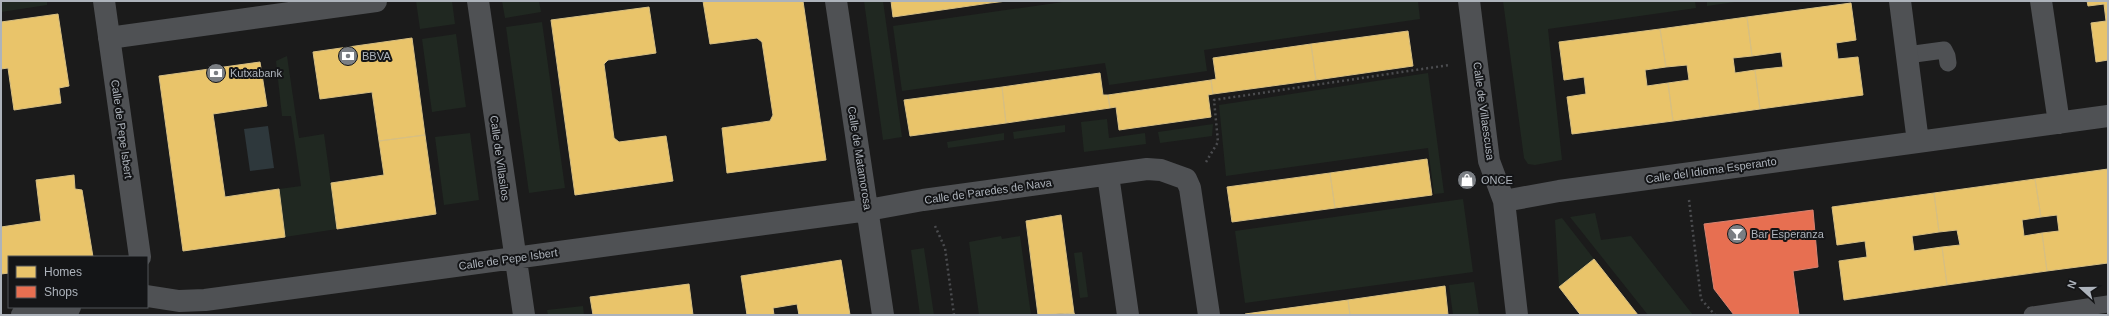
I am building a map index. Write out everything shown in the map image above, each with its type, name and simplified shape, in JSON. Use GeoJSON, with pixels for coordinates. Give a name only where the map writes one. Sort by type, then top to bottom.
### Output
{"type":"FeatureCollection","features":[{"type":"Feature","properties":{"kind":"street","name":"Calle de Pepe Isbert"},"geometry":{"type":"LineString","coordinates":[[104,1],[140,256]]}},
{"type":"Feature","properties":{"kind":"street"},"geometry":{"type":"LineString","coordinates":[[109,38],[376,1]]}},
{"type":"Feature","properties":{"kind":"street","name":"Calle de Villasilos"},"geometry":{"type":"LineString","coordinates":[[478,1],[524,315]]}},
{"type":"Feature","properties":{"kind":"street","name":"Calle de Matamorosa"},"geometry":{"type":"LineString","coordinates":[[836,1],[883,315]]}},
{"type":"Feature","properties":{"kind":"street","name":"Calle de Villaescusa"},"geometry":{"type":"LineString","coordinates":[[1469,1],[1489,161],[1504,201],[1517,315]]}},
{"type":"Feature","properties":{"kind":"street"},"geometry":{"type":"LineString","coordinates":[[1900,1],[1918,142]]}},
{"type":"Feature","properties":{"kind":"street"},"geometry":{"type":"LineString","coordinates":[[2041,1],[2059,123]]}},
{"type":"Feature","properties":{"kind":"street","name":"Calle del Idioma Esperanto"},"geometry":{"type":"LineString","coordinates":[[1504,201],[1686,174],[2108,116]]}},
{"type":"Feature","properties":{"kind":"street","name":"Calle de Paredes de Nava"},"geometry":{"type":"LineString","coordinates":[[868,210],[923,200],[1147,169],[1161,170],[1186,179],[1190,188],[1209,315]]}},
{"type":"Feature","properties":{"kind":"street"},"geometry":{"type":"LineString","coordinates":[[1108,175],[1128,315]]}},
{"type":"Feature","properties":{"kind":"street","name":"Calle de Pepe Isbert"},"geometry":{"type":"LineString","coordinates":[[148,296],[179,301],[205,300],[868,210]]}},
{"type":"Feature","properties":{"kind":"street"},"geometry":{"type":"LineString","coordinates":[[22,315],[64,308]]}},
{"type":"Feature","properties":{"kind":"lane"},"geometry":{"type":"LineString","coordinates":[[1907,55],[1944,50],[1948,63]]}},
{"type":"Feature","properties":{"kind":"lane"},"geometry":{"type":"LineString","coordinates":[[2032,315],[2108,304]]}},
{"type":"Feature","properties":{"kind":"path"},"geometry":{"type":"LineString","coordinates":[[1218,142],[1214,100],[1477,61]]}},
{"type":"Feature","properties":{"kind":"path"},"geometry":{"type":"LineString","coordinates":[[1686,174],[1701,299],[1715,315]]}},
{"type":"Feature","properties":{"kind":"path"},"geometry":{"type":"LineString","coordinates":[[923,200],[945,248],[954,315]]}},
{"type":"Feature","properties":{"kind":"shaded area"},"geometry":{"type":"Polygon","coordinates":[[[1,1],[47,1],[47,5],[1,12],[1,1]]]}},
{"type":"Feature","properties":{"kind":"shaded area"},"geometry":{"type":"Polygon","coordinates":[[[416,1],[452,1],[455,24],[420,29],[416,1]]]}},
{"type":"Feature","properties":{"kind":"shaded area"},"geometry":{"type":"Polygon","coordinates":[[[502,1],[539,1],[541,12],[505,18],[502,1]]]}},
{"type":"Feature","properties":{"kind":"shaded area"},"geometry":{"type":"Polygon","coordinates":[[[864,1],[883,1],[902,137],[883,140],[864,1]]]}},
{"type":"Feature","properties":{"kind":"shaded area"},"geometry":{"type":"Polygon","coordinates":[[[1070,1],[1418,1],[1420,19],[1204,50],[1207,71],[1109,85],[1105,63],[902,91],[893,26],[1070,1]]]}},
{"type":"Feature","properties":{"kind":"shaded area"},"geometry":{"type":"Polygon","coordinates":[[[1503,1],[1695,1],[1696,8],[1548,29],[1562,160],[1535,165],[1528,164],[1524,158],[1503,1]]]}},
{"type":"Feature","properties":{"kind":"shaded area"},"geometry":{"type":"Polygon","coordinates":[[[1707,1],[1742,1],[1707,6],[1707,1]]]}},
{"type":"Feature","properties":{"kind":"shaded area"},"geometry":{"type":"Polygon","coordinates":[[[542,22],[565,188],[529,193],[506,27],[542,22]]]}},
{"type":"Feature","properties":{"kind":"shaded area"},"geometry":{"type":"Polygon","coordinates":[[[456,34],[466,107],[432,112],[422,39],[456,34]]]}},
{"type":"Feature","properties":{"kind":"shaded area"},"geometry":{"type":"Polygon","coordinates":[[[287,56],[299,138],[324,134],[337,229],[285,237],[279,189],[301,186],[291,116],[282,116],[276,61],[287,56]]]}},
{"type":"Feature","properties":{"kind":"shaded area"},"geometry":{"type":"Polygon","coordinates":[[[1428,73],[1444,193],[1434,194],[1428,148],[1226,176],[1219,105],[1428,73]]]}},
{"type":"Feature","properties":{"kind":"shaded area"},"geometry":{"type":"Polygon","coordinates":[[[1107,119],[1109,138],[1145,133],[1146,144],[1084,152],[1081,122],[1107,119]]]}},
{"type":"Feature","properties":{"kind":"shaded area"},"geometry":{"type":"Polygon","coordinates":[[[1213,124],[1212,136],[1160,143],[1158,132],[1213,124]]]}},
{"type":"Feature","properties":{"kind":"shaded area"},"geometry":{"type":"Polygon","coordinates":[[[1065,125],[1065,132],[1014,139],[1013,132],[1065,125]]]}},
{"type":"Feature","properties":{"kind":"shaded area"},"geometry":{"type":"Polygon","coordinates":[[[268,126],[274,168],[250,171],[244,129],[268,126]]]}},
{"type":"Feature","properties":{"kind":"shaded area"},"geometry":{"type":"Polygon","coordinates":[[[470,133],[479,200],[444,205],[435,137],[470,133]]]}},
{"type":"Feature","properties":{"kind":"shaded area"},"geometry":{"type":"Polygon","coordinates":[[[1004,133],[1004,140],[948,148],[947,142],[1004,133]]]}},
{"type":"Feature","properties":{"kind":"shaded area"},"geometry":{"type":"Polygon","coordinates":[[[1463,199],[1473,272],[1245,303],[1235,231],[1463,199]]]}},
{"type":"Feature","properties":{"kind":"shaded area"},"geometry":{"type":"Polygon","coordinates":[[[1595,213],[1601,240],[1631,236],[1693,315],[1648,315],[1570,217],[1595,213]]]}},
{"type":"Feature","properties":{"kind":"shaded area"},"geometry":{"type":"Polygon","coordinates":[[[1562,218],[1594,259],[1559,287],[1555,220],[1562,218]]]}},
{"type":"Feature","properties":{"kind":"shaded area"},"geometry":{"type":"Polygon","coordinates":[[[1001,236],[1002,239],[1020,236],[1031,315],[979,315],[969,242],[1001,236]]]}},
{"type":"Feature","properties":{"kind":"shaded area"},"geometry":{"type":"Polygon","coordinates":[[[924,248],[934,315],[920,315],[911,250],[924,248]]]}},
{"type":"Feature","properties":{"kind":"shaded area"},"geometry":{"type":"Polygon","coordinates":[[[1082,252],[1088,297],[1080,298],[1074,253],[1082,252]]]}},
{"type":"Feature","properties":{"kind":"shaded area"},"geometry":{"type":"Polygon","coordinates":[[[1474,282],[1479,315],[1453,315],[1449,285],[1474,282]]]}},
{"type":"Feature","properties":{"kind":"shaded area"},"geometry":{"type":"Polygon","coordinates":[[[583,306],[584,315],[548,315],[547,310],[583,306]]]}},
{"type":"Feature","properties":{"kind":"building: Homes"},"geometry":{"type":"Polygon","coordinates":[[[703,1],[803,1],[826,160],[727,173],[722,128],[770,121],[773,115],[762,42],[757,38],[710,44],[703,1]]]}},
{"type":"Feature","properties":{"kind":"building: Homes"},"geometry":{"type":"Polygon","coordinates":[[[891,1],[990,1],[990,3],[893,17],[891,1]]]}},
{"type":"Feature","properties":{"kind":"building: Homes"},"geometry":{"type":"Polygon","coordinates":[[[990,1],[1007,1],[990,3],[990,1]]]}},
{"type":"Feature","properties":{"kind":"building: Homes"},"geometry":{"type":"Polygon","coordinates":[[[2087,1],[2108,1],[2108,60],[2096,62],[2091,23],[2106,21],[2104,4],[2088,6],[2087,1]]]}},
{"type":"Feature","properties":{"kind":"building: Homes"},"geometry":{"type":"Polygon","coordinates":[[[1851,3],[1856,40],[1836,43],[1838,59],[1858,57],[1863,95],[1760,109],[1755,70],[1783,67],[1781,52],[1752,56],[1747,17],[1851,3]]]}},
{"type":"Feature","properties":{"kind":"building: Homes"},"geometry":{"type":"Polygon","coordinates":[[[649,7],[656,53],[608,60],[604,64],[614,138],[619,142],[666,136],[673,181],[575,195],[551,20],[649,7]]]}},
{"type":"Feature","properties":{"kind":"building: Homes"},"geometry":{"type":"Polygon","coordinates":[[[58,14],[69,86],[59,88],[61,103],[14,110],[8,68],[1,69],[1,22],[58,14]]]}},
{"type":"Feature","properties":{"kind":"building: Homes"},"geometry":{"type":"Polygon","coordinates":[[[1747,17],[1752,56],[1733,58],[1735,73],[1755,70],[1760,109],[1673,121],[1668,83],[1689,80],[1687,65],[1666,67],[1660,29],[1747,17]]]}},
{"type":"Feature","properties":{"kind":"building: Homes"},"geometry":{"type":"Polygon","coordinates":[[[1660,29],[1666,67],[1645,70],[1647,86],[1668,83],[1673,121],[1572,134],[1567,97],[1586,94],[1584,77],[1564,80],[1559,42],[1660,29]]]}},
{"type":"Feature","properties":{"kind":"building: Homes"},"geometry":{"type":"Polygon","coordinates":[[[1408,31],[1413,66],[1316,80],[1311,44],[1408,31]]]}},
{"type":"Feature","properties":{"kind":"building: Homes"},"geometry":{"type":"Polygon","coordinates":[[[412,38],[425,135],[379,141],[372,92],[320,99],[313,52],[412,38]]]}},
{"type":"Feature","properties":{"kind":"building: Homes"},"geometry":{"type":"Polygon","coordinates":[[[1311,44],[1316,80],[1213,94],[1211,80],[1216,79],[1213,58],[1311,44]]]}},
{"type":"Feature","properties":{"kind":"building: Homes"},"geometry":{"type":"Polygon","coordinates":[[[260,62],[267,106],[213,114],[225,197],[279,189],[285,237],[183,251],[159,76],[260,62]]]}},
{"type":"Feature","properties":{"kind":"building: Homes"},"geometry":{"type":"Polygon","coordinates":[[[1100,73],[1103,95],[1108,95],[1110,108],[1006,123],[1002,87],[1100,73]]]}},
{"type":"Feature","properties":{"kind":"building: Homes"},"geometry":{"type":"Polygon","coordinates":[[[1211,80],[1213,94],[1208,95],[1211,117],[1119,130],[1116,107],[1110,108],[1108,95],[1211,80]]]}},
{"type":"Feature","properties":{"kind":"building: Homes"},"geometry":{"type":"Polygon","coordinates":[[[1002,87],[1006,123],[910,136],[904,100],[1002,87]]]}},
{"type":"Feature","properties":{"kind":"building: Homes"},"geometry":{"type":"Polygon","coordinates":[[[425,135],[436,214],[337,229],[331,183],[384,175],[379,141],[425,135]]]}},
{"type":"Feature","properties":{"kind":"building: Homes"},"geometry":{"type":"Polygon","coordinates":[[[1427,159],[1432,195],[1335,208],[1330,173],[1427,159]]]}},
{"type":"Feature","properties":{"kind":"building: Homes"},"geometry":{"type":"Polygon","coordinates":[[[2108,169],[2108,263],[2047,271],[2042,233],[2059,231],[2057,215],[2041,217],[2035,179],[2108,169]]]}},
{"type":"Feature","properties":{"kind":"building: Homes"},"geometry":{"type":"Polygon","coordinates":[[[1330,173],[1335,208],[1232,222],[1227,187],[1330,173]]]}},
{"type":"Feature","properties":{"kind":"building: Homes"},"geometry":{"type":"Polygon","coordinates":[[[74,175],[75,189],[82,190],[93,256],[8,256],[8,273],[1,274],[1,227],[41,221],[36,180],[74,175]]]}},
{"type":"Feature","properties":{"kind":"building: Homes"},"geometry":{"type":"Polygon","coordinates":[[[2035,179],[2041,217],[2022,220],[2024,236],[2042,233],[2047,271],[1947,285],[1942,247],[1960,245],[1957,230],[1939,232],[1934,193],[2035,179]]]}},
{"type":"Feature","properties":{"kind":"building: Homes"},"geometry":{"type":"Polygon","coordinates":[[[1934,193],[1939,232],[1912,236],[1914,251],[1942,247],[1947,285],[1844,300],[1839,261],[1867,257],[1865,241],[1837,245],[1832,207],[1934,193]]]}},
{"type":"Feature","properties":{"kind":"building: Homes"},"geometry":{"type":"Polygon","coordinates":[[[1061,215],[1074,313],[1038,315],[1026,221],[1061,215]]]}},
{"type":"Feature","properties":{"kind":"building: Homes"},"geometry":{"type":"Polygon","coordinates":[[[1594,259],[1638,315],[1581,315],[1579,313],[1559,287],[1594,259]]]}},
{"type":"Feature","properties":{"kind":"building: Homes"},"geometry":{"type":"Polygon","coordinates":[[[841,260],[850,315],[799,315],[797,304],[773,308],[774,315],[747,315],[741,276],[841,260]]]}},
{"type":"Feature","properties":{"kind":"building: Homes"},"geometry":{"type":"Polygon","coordinates":[[[689,284],[693,315],[593,315],[590,297],[689,284]]]}},
{"type":"Feature","properties":{"kind":"building: Homes"},"geometry":{"type":"Polygon","coordinates":[[[1445,286],[1448,315],[1350,315],[1348,300],[1445,286]]]}},
{"type":"Feature","properties":{"kind":"building: Homes"},"geometry":{"type":"Polygon","coordinates":[[[1348,300],[1350,315],[1245,315],[1245,314],[1348,300]]]}},
{"type":"Feature","properties":{"kind":"building: Homes"},"geometry":{"type":"Polygon","coordinates":[[[1074,313],[1075,315],[1059,315],[1074,313]]]}},
{"type":"Feature","properties":{"kind":"building: Shops","name":"ONCE"},"geometry":{"type":"Polygon","coordinates":[[[1464,177],[1470,177],[1471,183],[1465,184],[1464,177]]]}},
{"type":"Feature","properties":{"kind":"building: Shops"},"geometry":{"type":"Polygon","coordinates":[[[1813,210],[1818,267],[1793,271],[1799,315],[1734,315],[1714,289],[1704,224],[1813,210]]]}},
{"type":"Feature","properties":{"kind":"place","name":"BBVA"},"geometry":{"type":"Point","coordinates":[348,56]}},
{"type":"Feature","properties":{"kind":"place","name":"Kutxabank"},"geometry":{"type":"Point","coordinates":[216,73]}},
{"type":"Feature","properties":{"kind":"place","name":"ONCE"},"geometry":{"type":"Point","coordinates":[1467,180]}},
{"type":"Feature","properties":{"kind":"place","name":"Bar Esperanza"},"geometry":{"type":"Point","coordinates":[1737,234]}}]}
